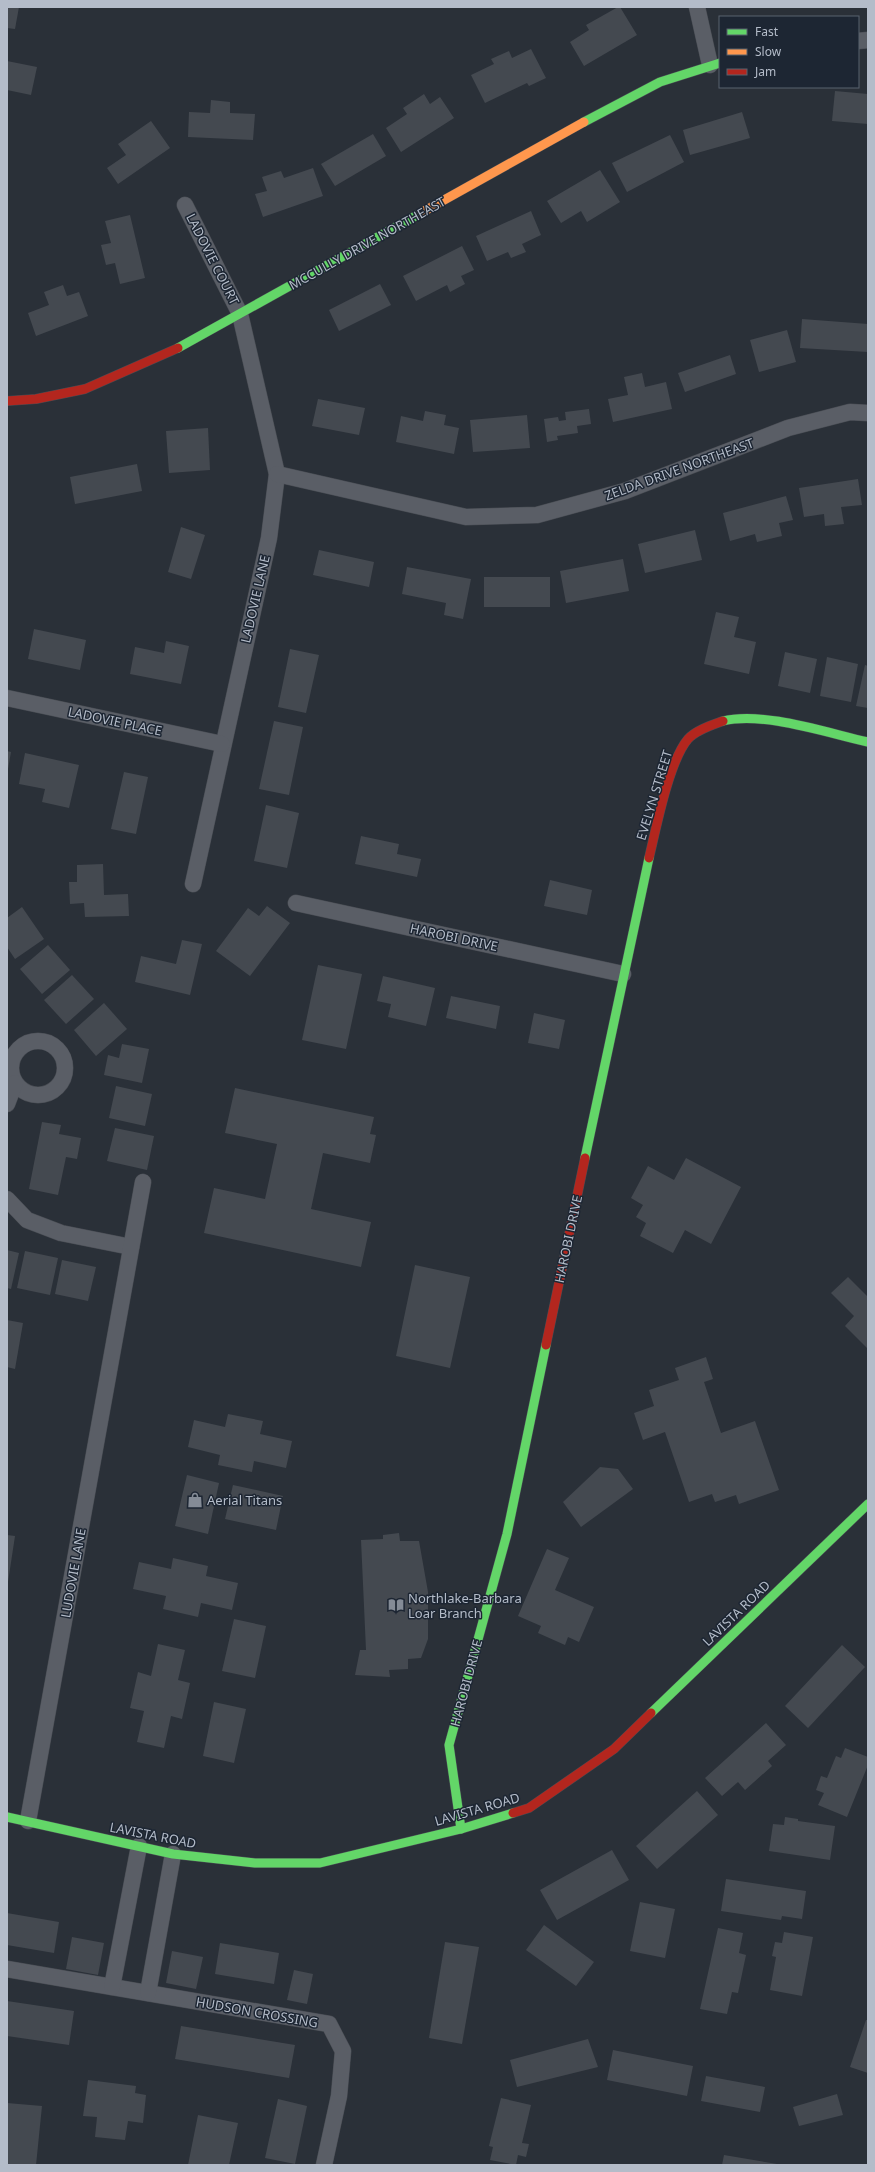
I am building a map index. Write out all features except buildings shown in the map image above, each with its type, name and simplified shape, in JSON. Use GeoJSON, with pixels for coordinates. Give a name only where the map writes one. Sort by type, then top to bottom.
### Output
{"type":"FeatureCollection","features":[{"type":"Feature","properties":{"kind":"street"},"geometry":{"type":"LineString","coordinates":[[698,7],[715,64]]}},
{"type":"Feature","properties":{"kind":"street","name":"MCCULLY DRIVE NORTHEAST"},"geometry":{"type":"LineString","coordinates":[[7,401],[36,399],[85,389],[172,351],[607,109],[660,82],[715,64]]}},
{"type":"Feature","properties":{"kind":"street","name":"LADOVIE COURT"},"geometry":{"type":"LineString","coordinates":[[185,205],[240,314]]}},
{"type":"Feature","properties":{"kind":"street","name":"LADOVIE LANE"},"geometry":{"type":"LineString","coordinates":[[193,884],[222,744],[269,538],[277,474],[240,314]]}},
{"type":"Feature","properties":{"kind":"street","name":"ZELDA DRIVE NORTHEAST"},"geometry":{"type":"LineString","coordinates":[[277,474],[466,518],[537,515],[625,491],[788,428],[850,412],[868,413]]}},
{"type":"Feature","properties":{"kind":"street","name":"LADOVIE PLACE"},"geometry":{"type":"LineString","coordinates":[[7,698],[222,744]]}},
{"type":"Feature","properties":{"kind":"street","name":"EVELYN STREET"},"geometry":{"type":"LineString","coordinates":[[623,974],[656,829],[674,766],[680,751],[689,738],[710,725],[736,718],[763,718],[868,742]]}},
{"type":"Feature","properties":{"kind":"street","name":"HAROBI DRIVE"},"geometry":{"type":"LineString","coordinates":[[296,903],[623,974],[507,1534],[449,1745],[462,1829]]}},
{"type":"Feature","properties":{"kind":"street"},"geometry":{"type":"LineString","coordinates":[[7,1104],[15,1083]]}},
{"type":"Feature","properties":{"kind":"street","name":"LUDOVIE LANE"},"geometry":{"type":"LineString","coordinates":[[28,1821],[142,1182]]}},
{"type":"Feature","properties":{"kind":"street"},"geometry":{"type":"LineString","coordinates":[[7,1199],[27,1220],[61,1233],[131,1247]]}},
{"type":"Feature","properties":{"kind":"street","name":"LAVISTA ROAD"},"geometry":{"type":"LineString","coordinates":[[7,1817],[173,1854],[255,1863],[320,1863],[462,1829],[529,1808],[614,1749],[868,1504]]}},
{"type":"Feature","properties":{"kind":"street"},"geometry":{"type":"LineString","coordinates":[[112,1987],[139,1846]]}},
{"type":"Feature","properties":{"kind":"street"},"geometry":{"type":"LineString","coordinates":[[148,1993],[173,1854]]}},
{"type":"Feature","properties":{"kind":"street","name":"HUDSON CROSSING"},"geometry":{"type":"LineString","coordinates":[[7,1969],[329,2024],[344,2051],[339,2096],[324,2165]]}},
{"type":"Feature","properties":{"kind":"traffic: fast"},"geometry":{"type":"LineString","coordinates":[[584,122],[660,82],[719,63]]}},
{"type":"Feature","properties":{"kind":"traffic: fast"},"geometry":{"type":"LineString","coordinates":[[178,348],[419,214]]}},
{"type":"Feature","properties":{"kind":"traffic: fast"},"geometry":{"type":"LineString","coordinates":[[723,721],[739,719],[776,721],[795,724],[868,742]]}},
{"type":"Feature","properties":{"kind":"traffic: fast"},"geometry":{"type":"LineString","coordinates":[[585,1158],[649,858]]}},
{"type":"Feature","properties":{"kind":"traffic: fast"},"geometry":{"type":"LineString","coordinates":[[461,1829],[449,1745],[507,1534],[546,1345]]}},
{"type":"Feature","properties":{"kind":"traffic: fast"},"geometry":{"type":"LineString","coordinates":[[651,1713],[868,1504]]}},
{"type":"Feature","properties":{"kind":"traffic: fast"},"geometry":{"type":"LineString","coordinates":[[7,1817],[173,1854],[255,1863],[320,1863],[461,1829],[513,1813]]}},
{"type":"Feature","properties":{"kind":"traffic: slow"},"geometry":{"type":"LineString","coordinates":[[419,214],[584,122]]}},
{"type":"Feature","properties":{"kind":"traffic: jam"},"geometry":{"type":"LineString","coordinates":[[7,401],[36,399],[85,389],[178,348]]}},
{"type":"Feature","properties":{"kind":"traffic: jam"},"geometry":{"type":"LineString","coordinates":[[649,858],[659,813],[669,779],[681,749],[688,739],[695,733],[723,721]]}},
{"type":"Feature","properties":{"kind":"traffic: jam"},"geometry":{"type":"LineString","coordinates":[[546,1345],[585,1158]]}},
{"type":"Feature","properties":{"kind":"traffic: jam"},"geometry":{"type":"LineString","coordinates":[[513,1813],[529,1808],[614,1749],[651,1713]]}},
{"type":"Feature","properties":{"kind":"place","name":"Aerial Titans"},"geometry":{"type":"Point","coordinates":[195,1500]}},
{"type":"Feature","properties":{"kind":"place","name":"Northlake-Barbara Loar Branch"},"geometry":{"type":"Point","coordinates":[396,1605]}}]}
